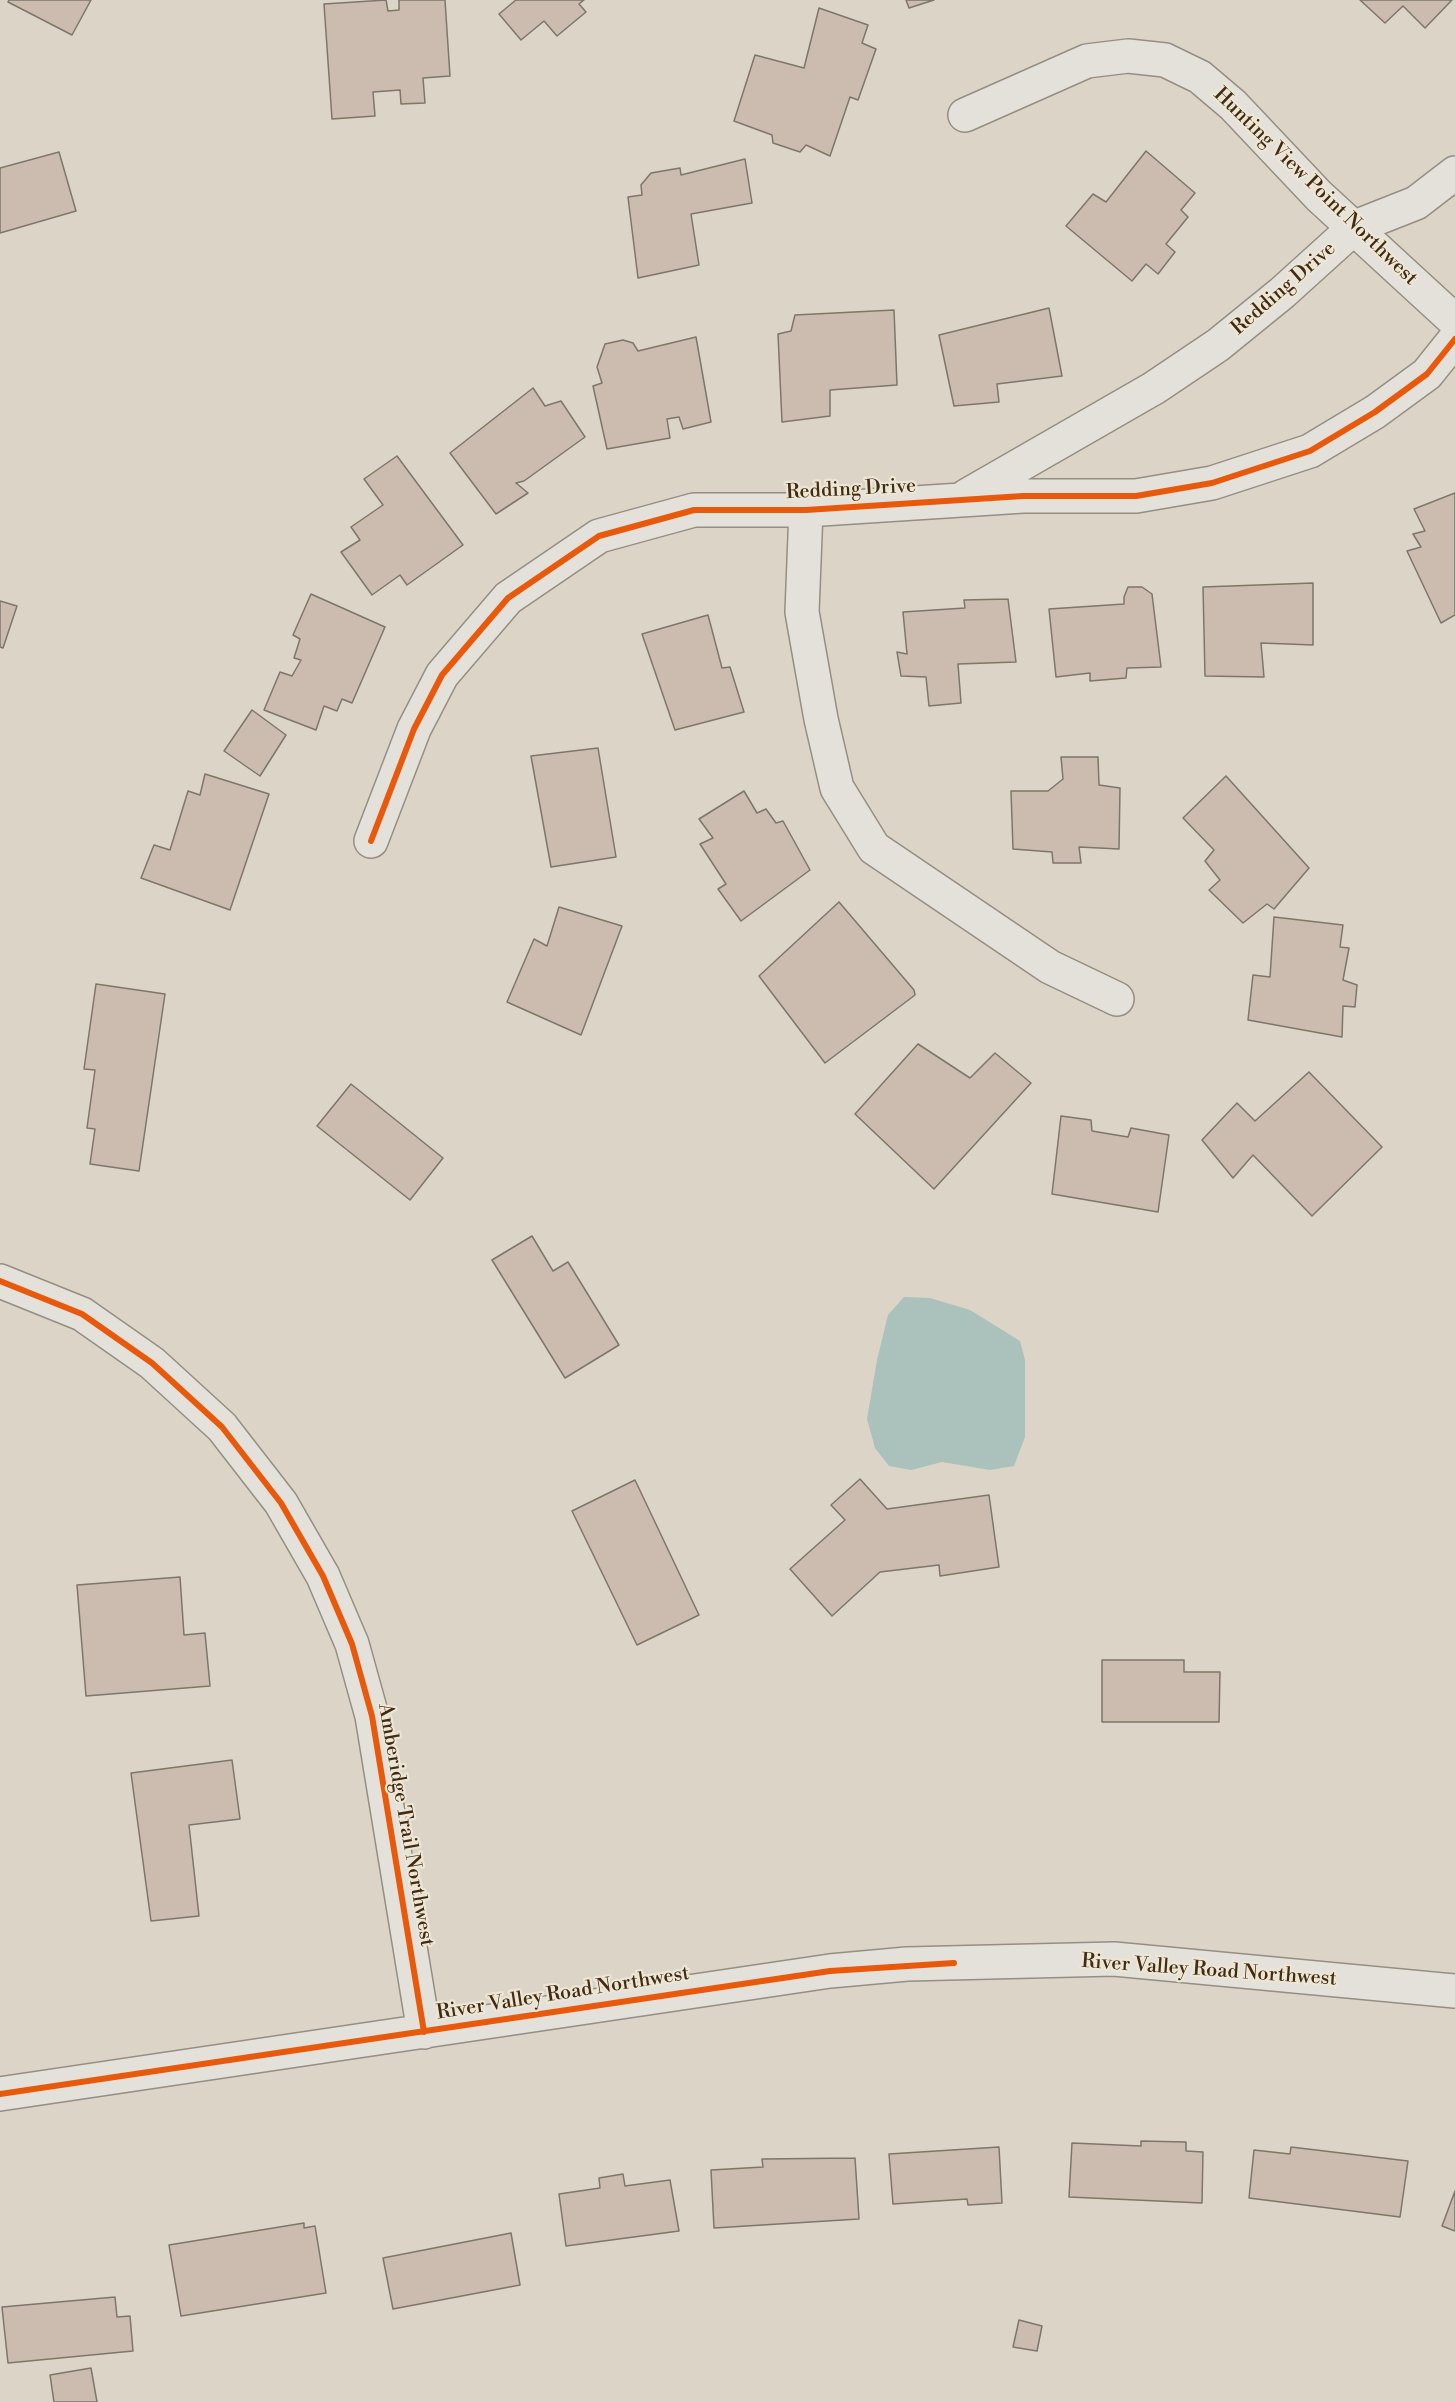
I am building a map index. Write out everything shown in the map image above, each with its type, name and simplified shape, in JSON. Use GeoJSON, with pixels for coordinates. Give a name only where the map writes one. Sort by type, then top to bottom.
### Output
{"type":"FeatureCollection","features":[{"type":"Feature","properties":{"kind":"street","name":"Hunting View Point Northwest"},"geometry":{"type":"LineString","coordinates":[[965,115],[1087,60],[1128,56],[1165,60],[1200,77],[1233,105],[1319,196],[1455,321]]}},
{"type":"Feature","properties":{"kind":"street","name":"Redding Drive"},"geometry":{"type":"LineString","coordinates":[[959,500],[1117,411],[1218,345],[1282,293],[1355,227],[1416,203],[1455,173]]}},
{"type":"Feature","properties":{"kind":"street","name":"Redding Drive"},"geometry":{"type":"LineString","coordinates":[[371,842],[414,729],[442,675],[508,598],[599,536],[694,510],[806,510],[1023,496],[1136,496],[1212,483],[1310,451],[1375,412],[1427,374],[1455,339]]}},
{"type":"Feature","properties":{"kind":"street"},"geometry":{"type":"LineString","coordinates":[[806,510],[802,612],[821,719],[837,788],[874,848],[1050,967],[1118,999]]}},
{"type":"Feature","properties":{"kind":"street","name":"Amberidge Trail Northwest"},"geometry":{"type":"LineString","coordinates":[[0,1281],[82,1314],[162,1372],[222,1427],[281,1503],[323,1576],[352,1644],[372,1716],[424,2032]]}},
{"type":"Feature","properties":{"kind":"street","name":"River Valley Road Northwest"},"geometry":{"type":"LineString","coordinates":[[0,2094],[830,1971],[907,1964],[1114,1959],[1455,1991]]}},
{"type":"Feature","properties":{"kind":"water"},"geometry":{"type":"Polygon","coordinates":[[[904,1297],[930,1298],[970,1310],[1020,1341],[1025,1360],[1025,1437],[1014,1466],[990,1470],[942,1462],[911,1470],[889,1466],[875,1448],[867,1419],[877,1360],[888,1315],[904,1297]]]}},
{"type":"Feature","properties":{"kind":"building"},"geometry":{"type":"Polygon","coordinates":[[[9,0],[91,0],[72,35],[8,2],[9,0]]]}},
{"type":"Feature","properties":{"kind":"building"},"geometry":{"type":"Polygon","coordinates":[[[386,0],[388,11],[399,10],[399,0],[445,0],[450,76],[423,78],[425,103],[401,104],[400,90],[373,92],[375,116],[332,119],[324,4],[386,0]]]}},
{"type":"Feature","properties":{"kind":"building"},"geometry":{"type":"Polygon","coordinates":[[[516,0],[584,0],[579,4],[586,12],[557,36],[544,21],[521,40],[499,14],[516,0]]]}},
{"type":"Feature","properties":{"kind":"building"},"geometry":{"type":"Polygon","coordinates":[[[906,0],[934,0],[909,8],[906,0]]]}},
{"type":"Feature","properties":{"kind":"building"},"geometry":{"type":"Polygon","coordinates":[[[1360,0],[1452,0],[1425,28],[1403,6],[1385,23],[1360,0]]]}},
{"type":"Feature","properties":{"kind":"building"},"geometry":{"type":"Polygon","coordinates":[[[819,8],[868,25],[862,43],[876,49],[858,100],[850,97],[830,156],[806,145],[800,152],[773,143],[772,135],[734,121],[755,55],[804,68],[819,8]]]}},
{"type":"Feature","properties":{"kind":"building"},"geometry":{"type":"Polygon","coordinates":[[[1146,151],[1195,193],[1181,210],[1188,217],[1166,244],[1175,252],[1158,274],[1146,264],[1132,281],[1066,226],[1093,194],[1106,202],[1146,151]]]}},
{"type":"Feature","properties":{"kind":"building"},"geometry":{"type":"Polygon","coordinates":[[[59,152],[76,211],[0,233],[0,168],[59,152]]]}},
{"type":"Feature","properties":{"kind":"building"},"geometry":{"type":"Polygon","coordinates":[[[745,159],[752,203],[691,214],[699,265],[638,278],[628,197],[642,195],[641,185],[651,173],[680,168],[681,175],[745,159]]]}},
{"type":"Feature","properties":{"kind":"building"},"geometry":{"type":"Polygon","coordinates":[[[1049,308],[1062,376],[997,384],[999,402],[954,406],[939,335],[1049,308]]]}},
{"type":"Feature","properties":{"kind":"building"},"geometry":{"type":"Polygon","coordinates":[[[894,310],[897,385],[830,390],[830,416],[782,422],[778,334],[791,331],[795,315],[894,310]]]}},
{"type":"Feature","properties":{"kind":"building"},"geometry":{"type":"Polygon","coordinates":[[[696,337],[711,422],[683,429],[679,417],[667,419],[670,438],[607,449],[593,386],[602,383],[597,367],[605,344],[623,340],[633,343],[638,351],[696,337]]]}},
{"type":"Feature","properties":{"kind":"building"},"geometry":{"type":"Polygon","coordinates":[[[533,388],[545,406],[561,401],[585,437],[524,481],[516,483],[528,493],[496,514],[450,453],[533,388]]]}},
{"type":"Feature","properties":{"kind":"building"},"geometry":{"type":"Polygon","coordinates":[[[397,456],[463,545],[407,585],[400,575],[372,595],[341,552],[360,540],[351,527],[383,505],[364,479],[397,456]]]}},
{"type":"Feature","properties":{"kind":"building"},"geometry":{"type":"Polygon","coordinates":[[[1455,493],[1455,615],[1441,623],[1407,551],[1421,547],[1413,534],[1425,531],[1414,509],[1455,493]]]}},
{"type":"Feature","properties":{"kind":"building"},"geometry":{"type":"Polygon","coordinates":[[[1313,583],[1313,645],[1261,643],[1264,677],[1205,676],[1203,587],[1313,583]]]}},
{"type":"Feature","properties":{"kind":"building"},"geometry":{"type":"Polygon","coordinates":[[[1128,587],[1142,587],[1152,594],[1161,667],[1127,668],[1126,678],[1090,681],[1090,673],[1056,677],[1049,609],[1124,604],[1128,587]]]}},
{"type":"Feature","properties":{"kind":"building"},"geometry":{"type":"Polygon","coordinates":[[[311,594],[385,627],[352,703],[342,699],[337,711],[324,706],[316,730],[264,710],[280,672],[292,676],[301,660],[294,658],[300,639],[293,635],[311,594]]]}},
{"type":"Feature","properties":{"kind":"building"},"geometry":{"type":"Polygon","coordinates":[[[1008,599],[1016,662],[958,664],[961,703],[929,706],[926,677],[901,676],[897,652],[907,654],[903,612],[965,608],[964,600],[1008,599]]]}},
{"type":"Feature","properties":{"kind":"building"},"geometry":{"type":"Polygon","coordinates":[[[0,601],[17,606],[3,648],[0,647],[0,601]]]}},
{"type":"Feature","properties":{"kind":"building"},"geometry":{"type":"Polygon","coordinates":[[[708,615],[722,668],[730,667],[744,712],[675,730],[642,634],[708,615]]]}},
{"type":"Feature","properties":{"kind":"building"},"geometry":{"type":"Polygon","coordinates":[[[252,710],[286,735],[260,776],[224,751],[252,710]]]}},
{"type":"Feature","properties":{"kind":"building"},"geometry":{"type":"Polygon","coordinates":[[[598,748],[616,857],[551,867],[531,756],[598,748]]]}},
{"type":"Feature","properties":{"kind":"building"},"geometry":{"type":"Polygon","coordinates":[[[1061,757],[1098,757],[1099,785],[1120,788],[1119,849],[1079,847],[1081,863],[1053,863],[1052,852],[1013,849],[1011,791],[1048,791],[1063,779],[1061,757]]]}},
{"type":"Feature","properties":{"kind":"building"},"geometry":{"type":"Polygon","coordinates":[[[205,774],[269,794],[230,910],[141,878],[154,845],[170,850],[188,791],[200,795],[205,774]]]}},
{"type":"Feature","properties":{"kind":"building"},"geometry":{"type":"Polygon","coordinates":[[[1226,776],[1309,868],[1274,909],[1267,904],[1243,923],[1209,890],[1220,880],[1205,861],[1214,850],[1183,818],[1226,776]]]}},
{"type":"Feature","properties":{"kind":"building"},"geometry":{"type":"Polygon","coordinates":[[[744,791],[757,813],[766,809],[776,823],[783,821],[810,870],[741,921],[718,889],[726,884],[700,844],[713,838],[699,819],[744,791]]]}},
{"type":"Feature","properties":{"kind":"building"},"geometry":{"type":"Polygon","coordinates":[[[839,902],[914,990],[915,995],[825,1063],[759,976],[839,902]]]}},
{"type":"Feature","properties":{"kind":"building"},"geometry":{"type":"Polygon","coordinates":[[[559,907],[622,926],[581,1035],[507,1002],[534,939],[547,946],[559,907]]]}},
{"type":"Feature","properties":{"kind":"building"},"geometry":{"type":"Polygon","coordinates":[[[1274,917],[1343,925],[1340,947],[1349,948],[1343,980],[1357,985],[1355,1007],[1343,1006],[1342,1037],[1248,1020],[1253,975],[1270,977],[1274,917]]]}},
{"type":"Feature","properties":{"kind":"building"},"geometry":{"type":"Polygon","coordinates":[[[96,984],[165,994],[139,1171],[90,1164],[95,1129],[87,1128],[95,1070],[84,1069],[96,984]]]}},
{"type":"Feature","properties":{"kind":"building"},"geometry":{"type":"Polygon","coordinates":[[[918,1044],[970,1078],[995,1053],[1031,1083],[934,1189],[855,1114],[918,1044]]]}},
{"type":"Feature","properties":{"kind":"building"},"geometry":{"type":"Polygon","coordinates":[[[1309,1072],[1382,1147],[1312,1216],[1253,1155],[1233,1178],[1202,1140],[1237,1103],[1255,1121],[1309,1072]]]}},
{"type":"Feature","properties":{"kind":"building"},"geometry":{"type":"Polygon","coordinates":[[[351,1084],[443,1158],[410,1200],[317,1126],[351,1084]]]}},
{"type":"Feature","properties":{"kind":"building"},"geometry":{"type":"Polygon","coordinates":[[[1061,1116],[1091,1120],[1092,1131],[1128,1137],[1131,1128],[1169,1135],[1158,1212],[1052,1194],[1061,1116]]]}},
{"type":"Feature","properties":{"kind":"building"},"geometry":{"type":"Polygon","coordinates":[[[532,1236],[553,1271],[568,1262],[619,1345],[565,1378],[492,1260],[532,1236]]]}},
{"type":"Feature","properties":{"kind":"building"},"geometry":{"type":"Polygon","coordinates":[[[860,1479],[887,1509],[989,1495],[999,1567],[940,1576],[939,1565],[880,1572],[832,1616],[790,1569],[845,1520],[831,1505],[860,1479]]]}},
{"type":"Feature","properties":{"kind":"building"},"geometry":{"type":"Polygon","coordinates":[[[635,1480],[699,1615],[637,1645],[572,1511],[635,1480]]]}},
{"type":"Feature","properties":{"kind":"building"},"geometry":{"type":"Polygon","coordinates":[[[180,1577],[184,1635],[205,1633],[210,1686],[86,1696],[77,1585],[180,1577]]]}},
{"type":"Feature","properties":{"kind":"building"},"geometry":{"type":"Polygon","coordinates":[[[1102,1660],[1184,1660],[1184,1672],[1220,1672],[1219,1722],[1102,1722],[1102,1660]]]}},
{"type":"Feature","properties":{"kind":"building"},"geometry":{"type":"Polygon","coordinates":[[[232,1760],[240,1819],[189,1825],[199,1916],[151,1921],[131,1773],[232,1760]]]}},
{"type":"Feature","properties":{"kind":"building"},"geometry":{"type":"Polygon","coordinates":[[[1141,2141],[1186,2142],[1186,2151],[1203,2152],[1202,2203],[1069,2197],[1072,2143],[1141,2146],[1141,2141]]]}},
{"type":"Feature","properties":{"kind":"building"},"geometry":{"type":"Polygon","coordinates":[[[999,2147],[1002,2203],[968,2205],[967,2199],[893,2204],[889,2154],[999,2147]]]}},
{"type":"Feature","properties":{"kind":"building"},"geometry":{"type":"Polygon","coordinates":[[[1291,2147],[1408,2161],[1400,2217],[1249,2198],[1254,2150],[1290,2154],[1291,2147]]]}},
{"type":"Feature","properties":{"kind":"building"},"geometry":{"type":"Polygon","coordinates":[[[855,2158],[859,2219],[714,2228],[711,2170],[763,2167],[762,2159],[855,2158]]]}},
{"type":"Feature","properties":{"kind":"building"},"geometry":{"type":"Polygon","coordinates":[[[623,2174],[625,2186],[670,2180],[679,2231],[566,2246],[559,2194],[600,2188],[599,2178],[623,2174]]]}},
{"type":"Feature","properties":{"kind":"building"},"geometry":{"type":"Polygon","coordinates":[[[1455,2191],[1455,2231],[1442,2226],[1455,2191]]]}},
{"type":"Feature","properties":{"kind":"building"},"geometry":{"type":"Polygon","coordinates":[[[304,2223],[304,2228],[315,2226],[326,2293],[181,2316],[169,2245],[304,2223]]]}},
{"type":"Feature","properties":{"kind":"building"},"geometry":{"type":"Polygon","coordinates":[[[511,2233],[520,2285],[393,2309],[383,2258],[511,2233]]]}},
{"type":"Feature","properties":{"kind":"building"},"geometry":{"type":"Polygon","coordinates":[[[115,2297],[117,2317],[130,2316],[133,2351],[8,2363],[2,2307],[115,2297]]]}},
{"type":"Feature","properties":{"kind":"building"},"geometry":{"type":"Polygon","coordinates":[[[1019,2320],[1042,2326],[1037,2351],[1013,2347],[1019,2320]]]}},
{"type":"Feature","properties":{"kind":"building"},"geometry":{"type":"Polygon","coordinates":[[[91,2368],[97,2402],[54,2402],[50,2375],[91,2368]]]}},
{"type":"Feature","properties":{"kind":"cycle path"},"geometry":{"type":"LineString","coordinates":[[371,841],[414,729],[442,675],[508,598],[599,536],[694,510],[806,510],[1023,496],[1136,496],[1212,483],[1310,451],[1375,412],[1427,374],[1455,339]]}},
{"type":"Feature","properties":{"kind":"cycle path"},"geometry":{"type":"LineString","coordinates":[[0,1281],[82,1314],[152,1363],[222,1427],[281,1503],[323,1576],[352,1644],[372,1716],[424,2032]]}},
{"type":"Feature","properties":{"kind":"cycle path"},"geometry":{"type":"LineString","coordinates":[[0,2094],[830,1971],[954,1963]]}}]}
